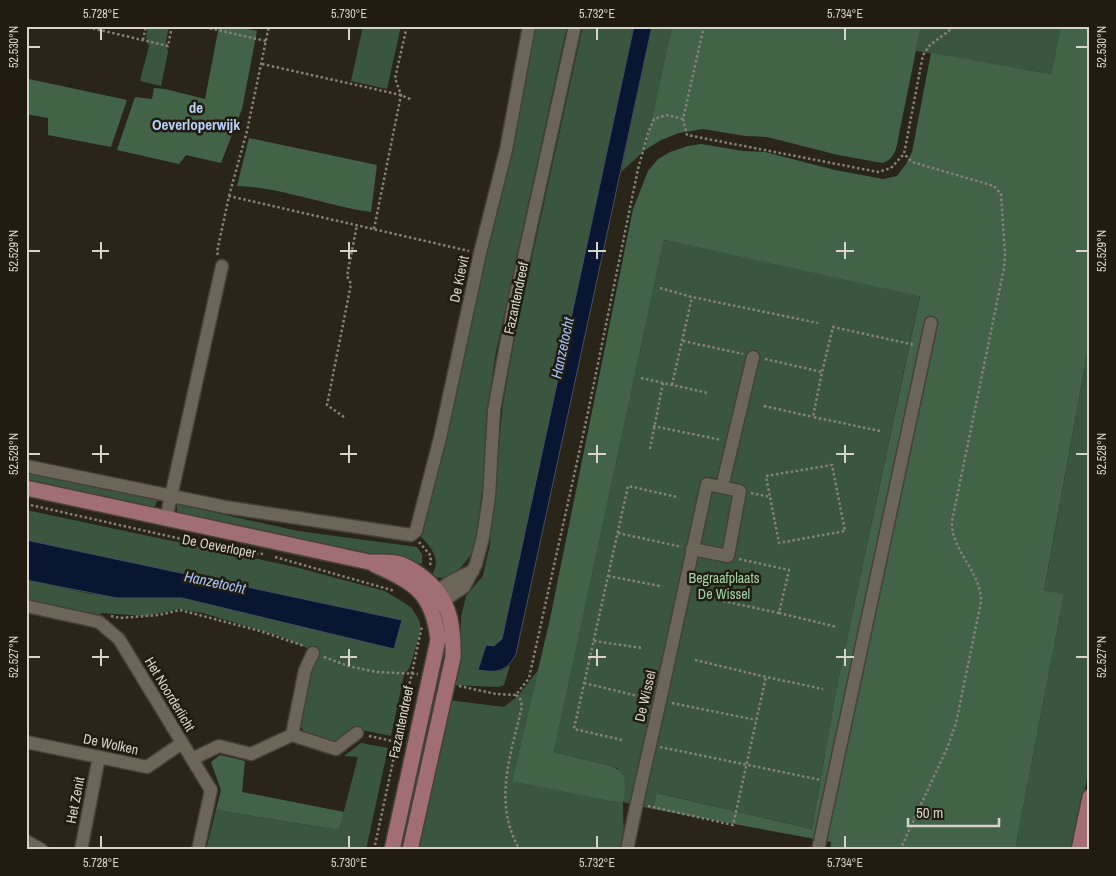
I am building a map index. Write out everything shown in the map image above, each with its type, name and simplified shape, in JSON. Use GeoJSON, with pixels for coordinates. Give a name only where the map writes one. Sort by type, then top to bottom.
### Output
{"type":"FeatureCollection","features":[{"type":"Feature","properties":{"kind":"main road","name":"De Oeverloper"},"geometry":{"type":"LineString","coordinates":[[26,488],[369,562],[437,599]]}},
{"type":"Feature","properties":{"kind":"main road","name":"Fazantendreef"},"geometry":{"type":"LineString","coordinates":[[392,850],[438,640],[436,620],[437,599]]}},
{"type":"Feature","properties":{"kind":"main road"},"geometry":{"type":"LineString","coordinates":[[410,850],[453,657],[454,634],[437,599]]}},
{"type":"Feature","properties":{"kind":"main road"},"geometry":{"type":"LineString","coordinates":[[1079,850],[1090,797]]}},
{"type":"Feature","properties":{"kind":"street","name":"De Kievit"},"geometry":{"type":"LineString","coordinates":[[171,495],[225,507],[411,535],[416,531],[440,438],[480,253],[506,150],[529,26]]}},
{"type":"Feature","properties":{"kind":"street","name":"Fazantendreef"},"geometry":{"type":"LineString","coordinates":[[437,599],[464,588],[473,571],[483,537],[489,497],[494,410],[513,307],[575,26]]}},
{"type":"Feature","properties":{"kind":"street"},"geometry":{"type":"LineString","coordinates":[[166,519],[222,266]]}},
{"type":"Feature","properties":{"kind":"street"},"geometry":{"type":"LineString","coordinates":[[818,850],[931,323]]}},
{"type":"Feature","properties":{"kind":"street"},"geometry":{"type":"LineString","coordinates":[[692,549],[728,556],[740,491],[722,487],[753,357]]}},
{"type":"Feature","properties":{"kind":"street"},"geometry":{"type":"LineString","coordinates":[[26,466],[171,495]]}},
{"type":"Feature","properties":{"kind":"street","name":"De Wissel"},"geometry":{"type":"LineString","coordinates":[[627,850],[707,484],[722,487]]}},
{"type":"Feature","properties":{"kind":"street","name":"Het Noorderlicht"},"geometry":{"type":"LineString","coordinates":[[26,606],[99,622],[119,639],[211,790],[198,850]]}},
{"type":"Feature","properties":{"kind":"street"},"geometry":{"type":"LineString","coordinates":[[292,735],[305,670],[313,653]]}},
{"type":"Feature","properties":{"kind":"street"},"geometry":{"type":"LineString","coordinates":[[192,759],[219,746],[251,754],[292,735],[336,749],[357,733]]}},
{"type":"Feature","properties":{"kind":"street","name":"De Wolken"},"geometry":{"type":"LineString","coordinates":[[26,742],[147,767],[182,742]]}},
{"type":"Feature","properties":{"kind":"street","name":"Het Zenit"},"geometry":{"type":"LineString","coordinates":[[81,850],[99,757]]}},
{"type":"Feature","properties":{"kind":"street"},"geometry":{"type":"LineString","coordinates":[[26,841],[42,850]]}},
{"type":"Feature","properties":{"kind":"path"},"geometry":{"type":"LineString","coordinates":[[83,26],[168,46],[172,26]]}},
{"type":"Feature","properties":{"kind":"path"},"geometry":{"type":"LineString","coordinates":[[143,40],[146,26]]}},
{"type":"Feature","properties":{"kind":"path"},"geometry":{"type":"LineString","coordinates":[[200,26],[266,41]]}},
{"type":"Feature","properties":{"kind":"path"},"geometry":{"type":"LineString","coordinates":[[222,266],[217,252],[229,196],[247,131],[269,26]]}},
{"type":"Feature","properties":{"kind":"path"},"geometry":{"type":"LineString","coordinates":[[374,229],[401,95],[395,78],[407,26]]}},
{"type":"Feature","properties":{"kind":"path"},"geometry":{"type":"LineString","coordinates":[[704,26],[683,119],[687,135],[878,172],[892,168],[904,154],[923,56],[930,45],[955,26]]}},
{"type":"Feature","properties":{"kind":"path"},"geometry":{"type":"LineString","coordinates":[[262,64],[401,95],[412,100]]}},
{"type":"Feature","properties":{"kind":"path"},"geometry":{"type":"LineString","coordinates":[[516,695],[529,678],[587,417],[638,169],[648,133],[654,118],[667,116],[683,119]]}},
{"type":"Feature","properties":{"kind":"path"},"geometry":{"type":"LineString","coordinates":[[900,850],[948,746],[956,723],[981,602],[979,586],[953,534],[952,520],[1005,255],[1000,194],[994,186],[912,162],[904,154]]}},
{"type":"Feature","properties":{"kind":"path"},"geometry":{"type":"LineString","coordinates":[[229,196],[480,253]]}},
{"type":"Feature","properties":{"kind":"path"},"geometry":{"type":"LineString","coordinates":[[344,417],[327,405],[351,284],[347,276],[357,225]]}},
{"type":"Feature","properties":{"kind":"path"},"geometry":{"type":"LineString","coordinates":[[660,288],[818,323]]}},
{"type":"Feature","properties":{"kind":"path"},"geometry":{"type":"LineString","coordinates":[[672,385],[692,296]]}},
{"type":"Feature","properties":{"kind":"path"},"geometry":{"type":"LineString","coordinates":[[813,417],[833,328],[926,348]]}},
{"type":"Feature","properties":{"kind":"path"},"geometry":{"type":"LineString","coordinates":[[641,378],[708,393]]}},
{"type":"Feature","properties":{"kind":"path"},"geometry":{"type":"LineString","coordinates":[[650,449],[663,383]]}},
{"type":"Feature","properties":{"kind":"path"},"geometry":{"type":"LineString","coordinates":[[764,406],[880,431]]}},
{"type":"Feature","properties":{"kind":"path"},"geometry":{"type":"LineString","coordinates":[[654,426],[733,442]]}},
{"type":"Feature","properties":{"kind":"path"},"geometry":{"type":"LineString","coordinates":[[832,465],[845,531],[779,543],[770,496],[766,476],[832,465]]}},
{"type":"Feature","properties":{"kind":"path"},"geometry":{"type":"LineString","coordinates":[[622,740],[574,729],[628,486],[677,497]]}},
{"type":"Feature","properties":{"kind":"path"},"geometry":{"type":"LineString","coordinates":[[740,491],[770,496]]}},
{"type":"Feature","properties":{"kind":"path","name":"De Oeverloper"},"geometry":{"type":"LineString","coordinates":[[26,504],[217,547],[270,555],[397,591]]}},
{"type":"Feature","properties":{"kind":"path"},"geometry":{"type":"LineString","coordinates":[[618,532],[692,549]]}},
{"type":"Feature","properties":{"kind":"path"},"geometry":{"type":"LineString","coordinates":[[728,556],[789,570],[779,613]]}},
{"type":"Feature","properties":{"kind":"path"},"geometry":{"type":"LineString","coordinates":[[608,576],[660,586]]}},
{"type":"Feature","properties":{"kind":"path"},"geometry":{"type":"LineString","coordinates":[[718,600],[837,626]]}},
{"type":"Feature","properties":{"kind":"path"},"geometry":{"type":"LineString","coordinates":[[103,614],[120,618],[159,615],[180,610],[302,644],[313,653],[348,666],[377,672],[412,672],[431,676]]}},
{"type":"Feature","properties":{"kind":"path","name":"Fazantendreef"},"geometry":{"type":"LineString","coordinates":[[374,850],[422,625]]}},
{"type":"Feature","properties":{"kind":"path"},"geometry":{"type":"LineString","coordinates":[[594,641],[642,648]]}},
{"type":"Feature","properties":{"kind":"path"},"geometry":{"type":"LineString","coordinates":[[694,660],[823,689]]}},
{"type":"Feature","properties":{"kind":"path"},"geometry":{"type":"LineString","coordinates":[[638,798],[732,825],[766,677]]}},
{"type":"Feature","properties":{"kind":"path"},"geometry":{"type":"LineString","coordinates":[[447,681],[456,685],[496,694],[516,695],[520,698],[522,706],[505,781],[504,797],[512,832],[520,850]]}},
{"type":"Feature","properties":{"kind":"path"},"geometry":{"type":"LineString","coordinates":[[357,733],[397,742]]}},
{"type":"Feature","properties":{"kind":"path"},"geometry":{"type":"LineString","coordinates":[[650,745],[832,783]]}},
{"type":"Feature","properties":{"kind":"green space"},"geometry":{"type":"Polygon","coordinates":[[[148,26],[169,26],[166,42],[168,52],[161,86],[140,81],[149,46],[146,38],[148,26]]]}},
{"type":"Feature","properties":{"kind":"green space"},"geometry":{"type":"Polygon","coordinates":[[[219,26],[232,26],[257,31],[242,109],[221,163],[186,155],[179,164],[117,150],[135,97],[152,99],[154,88],[205,99],[219,26]]]}},
{"type":"Feature","properties":{"kind":"green space"},"geometry":{"type":"Polygon","coordinates":[[[363,26],[401,26],[387,89],[351,81],[363,26]]]}},
{"type":"Feature","properties":{"kind":"green space"},"geometry":{"type":"Polygon","coordinates":[[[532,26],[567,26],[496,352],[490,393],[478,528],[473,552],[459,570],[444,578],[430,577],[436,566],[436,561],[429,546],[421,537],[444,446],[532,26]]]}},
{"type":"Feature","properties":{"kind":"green space"},"geometry":{"type":"Polygon","coordinates":[[[583,26],[634,26],[507,618],[502,640],[494,646],[501,671],[510,665],[504,685],[498,687],[452,685],[461,642],[461,617],[466,596],[483,576],[490,544],[503,404],[516,330],[583,26]]]}},
{"type":"Feature","properties":{"kind":"green space"},"geometry":{"type":"Polygon","coordinates":[[[652,26],[672,26],[645,150],[621,172],[652,26]]]}},
{"type":"Feature","properties":{"kind":"green space"},"geometry":{"type":"Polygon","coordinates":[[[672,26],[921,26],[894,154],[889,160],[882,163],[838,155],[767,137],[745,136],[703,129],[679,133],[661,140],[645,150],[672,26]]]}},
{"type":"Feature","properties":{"kind":"green space"},"geometry":{"type":"Polygon","coordinates":[[[921,26],[1061,26],[1051,74],[916,51],[921,26]]]}},
{"type":"Feature","properties":{"kind":"green space"},"geometry":{"type":"Polygon","coordinates":[[[1061,26],[1090,26],[1090,338],[1044,591],[1064,594],[1015,850],[830,850],[831,842],[653,809],[657,793],[812,829],[836,690],[920,296],[664,240],[554,752],[617,769],[623,776],[624,781],[623,802],[512,781],[550,619],[633,209],[648,171],[658,159],[670,152],[701,144],[743,151],[765,152],[835,170],[883,179],[897,176],[912,152],[931,53],[1051,74],[1061,26]]]}},
{"type":"Feature","properties":{"kind":"green space"},"geometry":{"type":"Polygon","coordinates":[[[29,79],[127,100],[111,147],[48,135],[48,118],[26,114],[26,82],[29,79]]]}},
{"type":"Feature","properties":{"kind":"green space"},"geometry":{"type":"Polygon","coordinates":[[[249,138],[377,165],[371,212],[337,206],[287,193],[237,186],[249,138]]]}},
{"type":"Feature","properties":{"kind":"green space","name":"Begraafplaats De Wissel"},"geometry":{"type":"Polygon","coordinates":[[[664,240],[920,295],[836,690],[812,829],[658,793],[653,809],[623,802],[624,845],[621,850],[417,850],[448,700],[504,707],[518,696],[538,670],[512,781],[619,769],[554,752],[664,240]]]}},
{"type":"Feature","properties":{"kind":"green space"},"geometry":{"type":"Polygon","coordinates":[[[1090,338],[1090,765],[1072,850],[1015,850],[1064,594],[1044,592],[1090,338]]]}},
{"type":"Feature","properties":{"kind":"green space"},"geometry":{"type":"Polygon","coordinates":[[[26,471],[158,500],[153,509],[26,481],[26,471]]]}},
{"type":"Feature","properties":{"kind":"green space"},"geometry":{"type":"Polygon","coordinates":[[[177,504],[298,531],[417,547],[422,554],[422,564],[177,514],[177,504]]]}},
{"type":"Feature","properties":{"kind":"green space"},"geometry":{"type":"Polygon","coordinates":[[[26,510],[295,567],[385,591],[411,607],[420,622],[420,633],[410,667],[404,675],[391,736],[357,729],[338,745],[305,734],[300,725],[314,651],[282,637],[203,613],[179,609],[146,616],[101,613],[99,620],[26,601],[26,580],[91,594],[182,598],[394,649],[401,620],[26,540],[26,510]]]}},
{"type":"Feature","properties":{"kind":"green space"},"geometry":{"type":"Polygon","coordinates":[[[361,743],[388,748],[366,850],[206,850],[216,810],[339,830],[358,757],[344,756],[361,743]]]}},
{"type":"Feature","properties":{"kind":"green space"},"geometry":{"type":"Polygon","coordinates":[[[220,755],[245,761],[242,792],[344,812],[339,830],[216,810],[221,790],[211,762],[220,755]]]}},
{"type":"Feature","properties":{"kind":"water"},"geometry":{"type":"Polygon","coordinates":[[[634,26],[652,26],[516,654],[509,665],[501,670],[478,670],[486,645],[494,646],[502,639],[634,26]]]}},
{"type":"Feature","properties":{"kind":"water","name":"Hanzetocht"},"geometry":{"type":"Polygon","coordinates":[[[26,540],[402,620],[394,649],[182,598],[117,598],[26,580],[26,540]]]}},
{"type":"Feature","properties":{"kind":"district","name":"de Oeverloperwijk"},"geometry":{"type":"Point","coordinates":[196,116]}}]}
